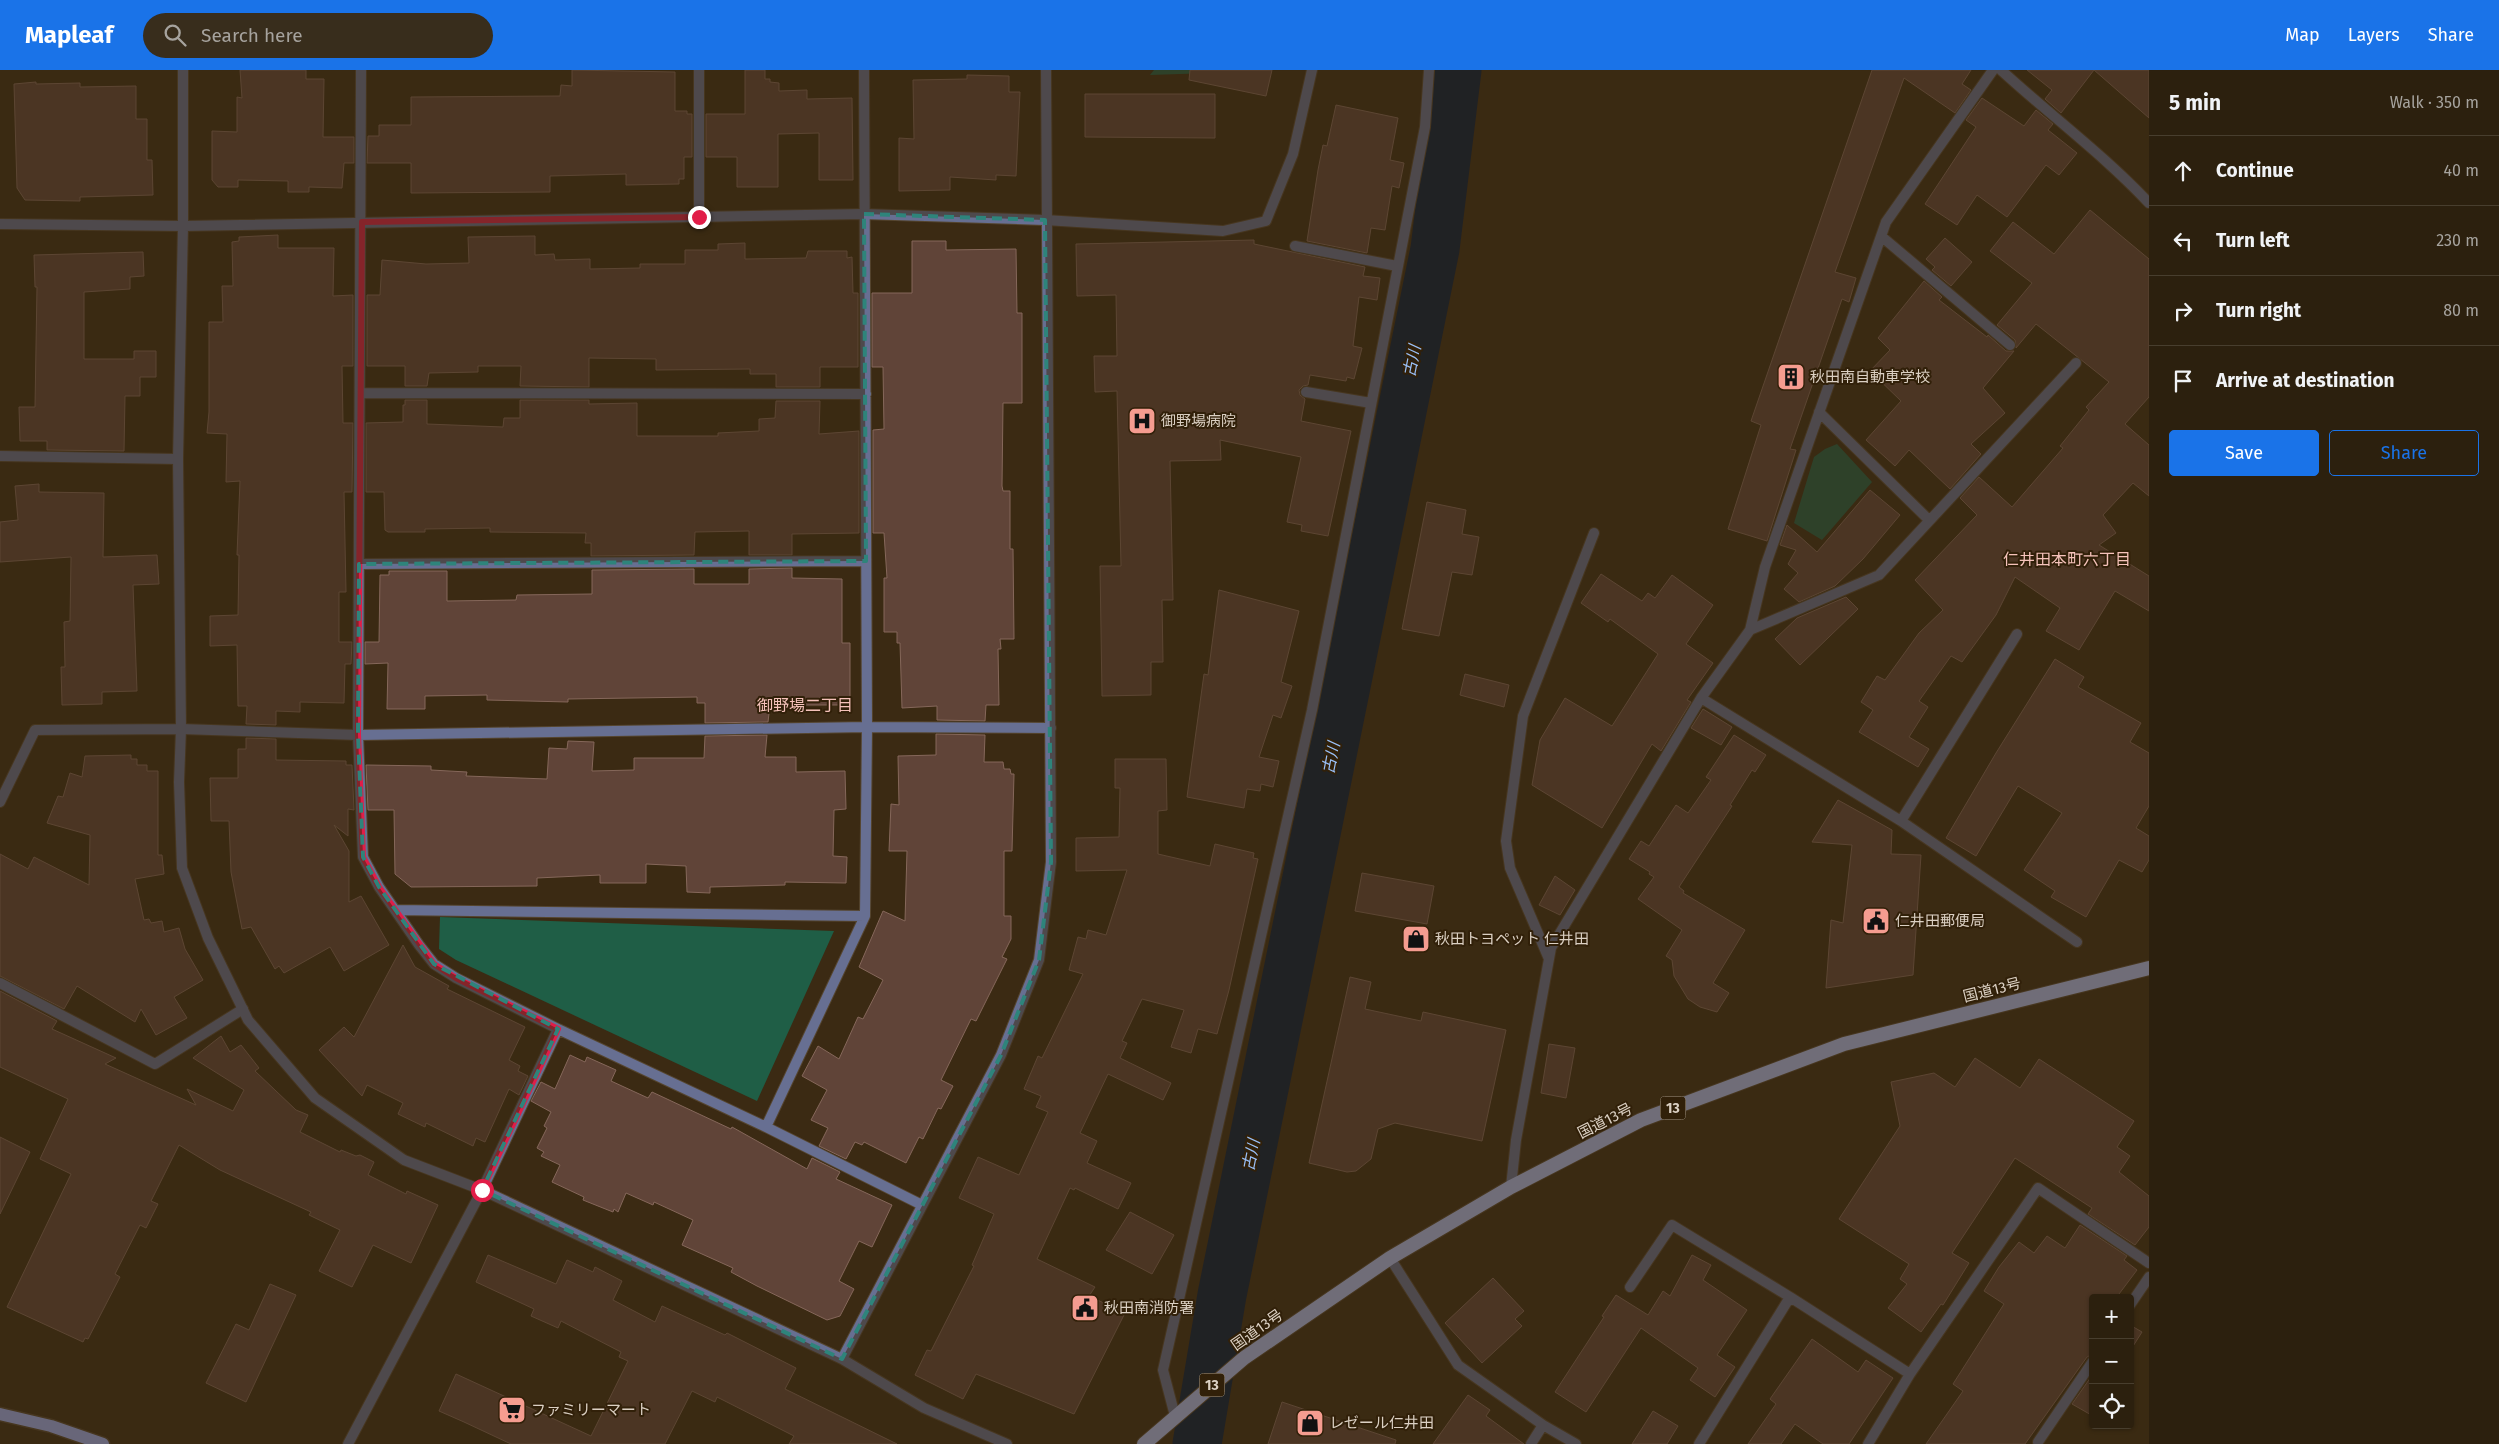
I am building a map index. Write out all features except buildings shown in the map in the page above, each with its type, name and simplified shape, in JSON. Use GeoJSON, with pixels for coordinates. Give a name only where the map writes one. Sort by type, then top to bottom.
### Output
{"type":"FeatureCollection","features":[{"type":"Feature","properties":{"kind":"highway","name":"国道13号"},"geometry":{"type":"LineString","coordinates":[[1144,1444],[1244,1358],[1390,1258],[1511,1187],[1641,1120],[1844,1044],[2149,968]]}},
{"type":"Feature","properties":{"kind":"main road"},"geometry":{"type":"LineString","coordinates":[[0,1414],[51,1426],[103,1444]]}},
{"type":"Feature","properties":{"kind":"street"},"geometry":{"type":"LineString","coordinates":[[183,70],[183,226],[178,459],[181,730],[179,782],[182,868],[208,938],[248,1020],[314,1098],[404,1160],[482,1190],[842,1359],[924,1408],[1007,1444]]}},
{"type":"Feature","properties":{"kind":"street"},"geometry":{"type":"LineString","coordinates":[[361,70],[362,222],[358,734],[363,857],[379,887],[434,964],[456,978],[558,1029],[766,1127],[922,1205]]}},
{"type":"Feature","properties":{"kind":"street"},"geometry":{"type":"LineString","coordinates":[[699,70],[699,217]]}},
{"type":"Feature","properties":{"kind":"street"},"geometry":{"type":"LineString","coordinates":[[766,1127],[865,916],[868,727],[864,70]]}},
{"type":"Feature","properties":{"kind":"street"},"geometry":{"type":"LineString","coordinates":[[842,1359],[1001,1056],[1039,960],[1051,862],[1045,220],[1046,70]]}},
{"type":"Feature","properties":{"kind":"street"},"geometry":{"type":"LineString","coordinates":[[0,224],[183,226],[864,214],[1045,220],[1223,231],[1266,221],[1293,154],[1312,70]]}},
{"type":"Feature","properties":{"kind":"street"},"geometry":{"type":"LineString","coordinates":[[1178,1414],[1163,1370],[1312,710],[1425,127],[1429,70]]}},
{"type":"Feature","properties":{"kind":"street"},"geometry":{"type":"LineString","coordinates":[[1511,1187],[1516,1140],[1551,948],[1701,698],[1750,630],[1765,567],[1886,222],[1993,70]]}},
{"type":"Feature","properties":{"kind":"street"},"geometry":{"type":"LineString","coordinates":[[2001,70],[2047,113],[2124,176],[2149,203]]}},
{"type":"Feature","properties":{"kind":"street"},"geometry":{"type":"LineString","coordinates":[[1881,236],[2010,345]]}},
{"type":"Feature","properties":{"kind":"street"},"geometry":{"type":"LineString","coordinates":[[1295,246],[1397,266]]}},
{"type":"Feature","properties":{"kind":"street"},"geometry":{"type":"LineString","coordinates":[[1750,630],[1879,575],[1928,520],[2076,363]]}},
{"type":"Feature","properties":{"kind":"street"},"geometry":{"type":"LineString","coordinates":[[1306,392],[1371,403]]}},
{"type":"Feature","properties":{"kind":"street"},"geometry":{"type":"LineString","coordinates":[[360,393],[866,394]]}},
{"type":"Feature","properties":{"kind":"street"},"geometry":{"type":"LineString","coordinates":[[1819,412],[1928,520]]}},
{"type":"Feature","properties":{"kind":"street"},"geometry":{"type":"LineString","coordinates":[[0,456],[178,459]]}},
{"type":"Feature","properties":{"kind":"street"},"geometry":{"type":"LineString","coordinates":[[1549,959],[1510,868],[1506,840],[1523,716],[1594,533]]}},
{"type":"Feature","properties":{"kind":"street"},"geometry":{"type":"LineString","coordinates":[[359,564],[866,561]]}},
{"type":"Feature","properties":{"kind":"street"},"geometry":{"type":"LineString","coordinates":[[1901,821],[2017,634]]}},
{"type":"Feature","properties":{"kind":"street"},"geometry":{"type":"LineString","coordinates":[[1701,698],[1901,821],[2077,942]]}},
{"type":"Feature","properties":{"kind":"street"},"geometry":{"type":"LineString","coordinates":[[0,802],[35,730],[181,730],[358,734],[868,727],[1051,728]]}},
{"type":"Feature","properties":{"kind":"street"},"geometry":{"type":"LineString","coordinates":[[395,910],[865,916]]}},
{"type":"Feature","properties":{"kind":"street"},"geometry":{"type":"LineString","coordinates":[[0,983],[154,1064],[243,1009]]}},
{"type":"Feature","properties":{"kind":"street"},"geometry":{"type":"LineString","coordinates":[[348,1444],[482,1190],[558,1029]]}},
{"type":"Feature","properties":{"kind":"street"},"geometry":{"type":"LineString","coordinates":[[1868,1444],[1910,1374],[2038,1188],[2149,1263]]}},
{"type":"Feature","properties":{"kind":"street"},"geometry":{"type":"LineString","coordinates":[[1630,1287],[1672,1225],[1790,1297],[1910,1374]]}},
{"type":"Feature","properties":{"kind":"street"},"geometry":{"type":"LineString","coordinates":[[1390,1258],[1458,1365],[1543,1425],[1576,1444]]}},
{"type":"Feature","properties":{"kind":"street"},"geometry":{"type":"LineString","coordinates":[[2134,1299],[2149,1277]]}},
{"type":"Feature","properties":{"kind":"street"},"geometry":{"type":"LineString","coordinates":[[1699,1444],[1790,1297]]}},
{"type":"Feature","properties":{"kind":"street"},"geometry":{"type":"LineString","coordinates":[[2038,1442],[2089,1367]]}},
{"type":"Feature","properties":{"kind":"street"},"geometry":{"type":"LineString","coordinates":[[1531,1444],[1543,1425]]}},
{"type":"Feature","properties":{"kind":"highlighted area"},"geometry":{"type":"Polygon","coordinates":[[[864,214],[1045,220],[1051,862],[1039,960],[1001,1055],[842,1359],[482,1190],[558,1029],[434,964],[379,887],[363,857],[358,735],[359,564],[866,561],[864,214]]]}},
{"type":"Feature","properties":{"kind":"green space"},"geometry":{"type":"Polygon","coordinates":[[[1154,70],[1211,70],[1210,73],[1150,75],[1154,70]]]}},
{"type":"Feature","properties":{"kind":"green space"},"geometry":{"type":"Polygon","coordinates":[[[1837,444],[1872,482],[1822,540],[1794,523],[1814,457],[1825,449],[1837,444]]]}},
{"type":"Feature","properties":{"kind":"green space"},"geometry":{"type":"Polygon","coordinates":[[[440,917],[834,931],[757,1101],[456,960],[439,949],[440,917]]]}},
{"type":"Feature","properties":{"kind":"waterway","name":"古川"},"geometry":{"type":"LineString","coordinates":[[1197,1444],[1222,1295],[1435,249],[1457,70]]}},
{"type":"Feature","properties":{"kind":"place","name":"秋田南自動車学校"},"geometry":{"type":"Point","coordinates":[1791,377]}},
{"type":"Feature","properties":{"kind":"place","name":"御野場病院"},"geometry":{"type":"Point","coordinates":[1142,421]}},
{"type":"Feature","properties":{"kind":"place","name":"仁井田郵便局"},"geometry":{"type":"Point","coordinates":[1876,921]}},
{"type":"Feature","properties":{"kind":"place","name":"秋田トヨペット 仁井田"},"geometry":{"type":"Point","coordinates":[1416,939]}},
{"type":"Feature","properties":{"kind":"place","name":"秋田南消防署"},"geometry":{"type":"Point","coordinates":[1085,1308]}},
{"type":"Feature","properties":{"kind":"place","name":"ファミリーマート"},"geometry":{"type":"Point","coordinates":[512,1410]}},
{"type":"Feature","properties":{"kind":"place","name":"レゼール仁井田"},"geometry":{"type":"Point","coordinates":[1310,1423]}},
{"type":"Feature","properties":{"kind":"district","name":"仁井田本町六丁目"},"geometry":{"type":"Point","coordinates":[2067,559]}},
{"type":"Feature","properties":{"kind":"district","name":"御野場二丁目"},"geometry":{"type":"Point","coordinates":[805,705]}},
{"type":"Feature","properties":{"kind":"route"},"geometry":{"type":"LineString","coordinates":[[482,1190],[558,1029],[456,978],[434,964],[379,887],[363,857],[358,734],[362,222],[699,217]]}}]}
